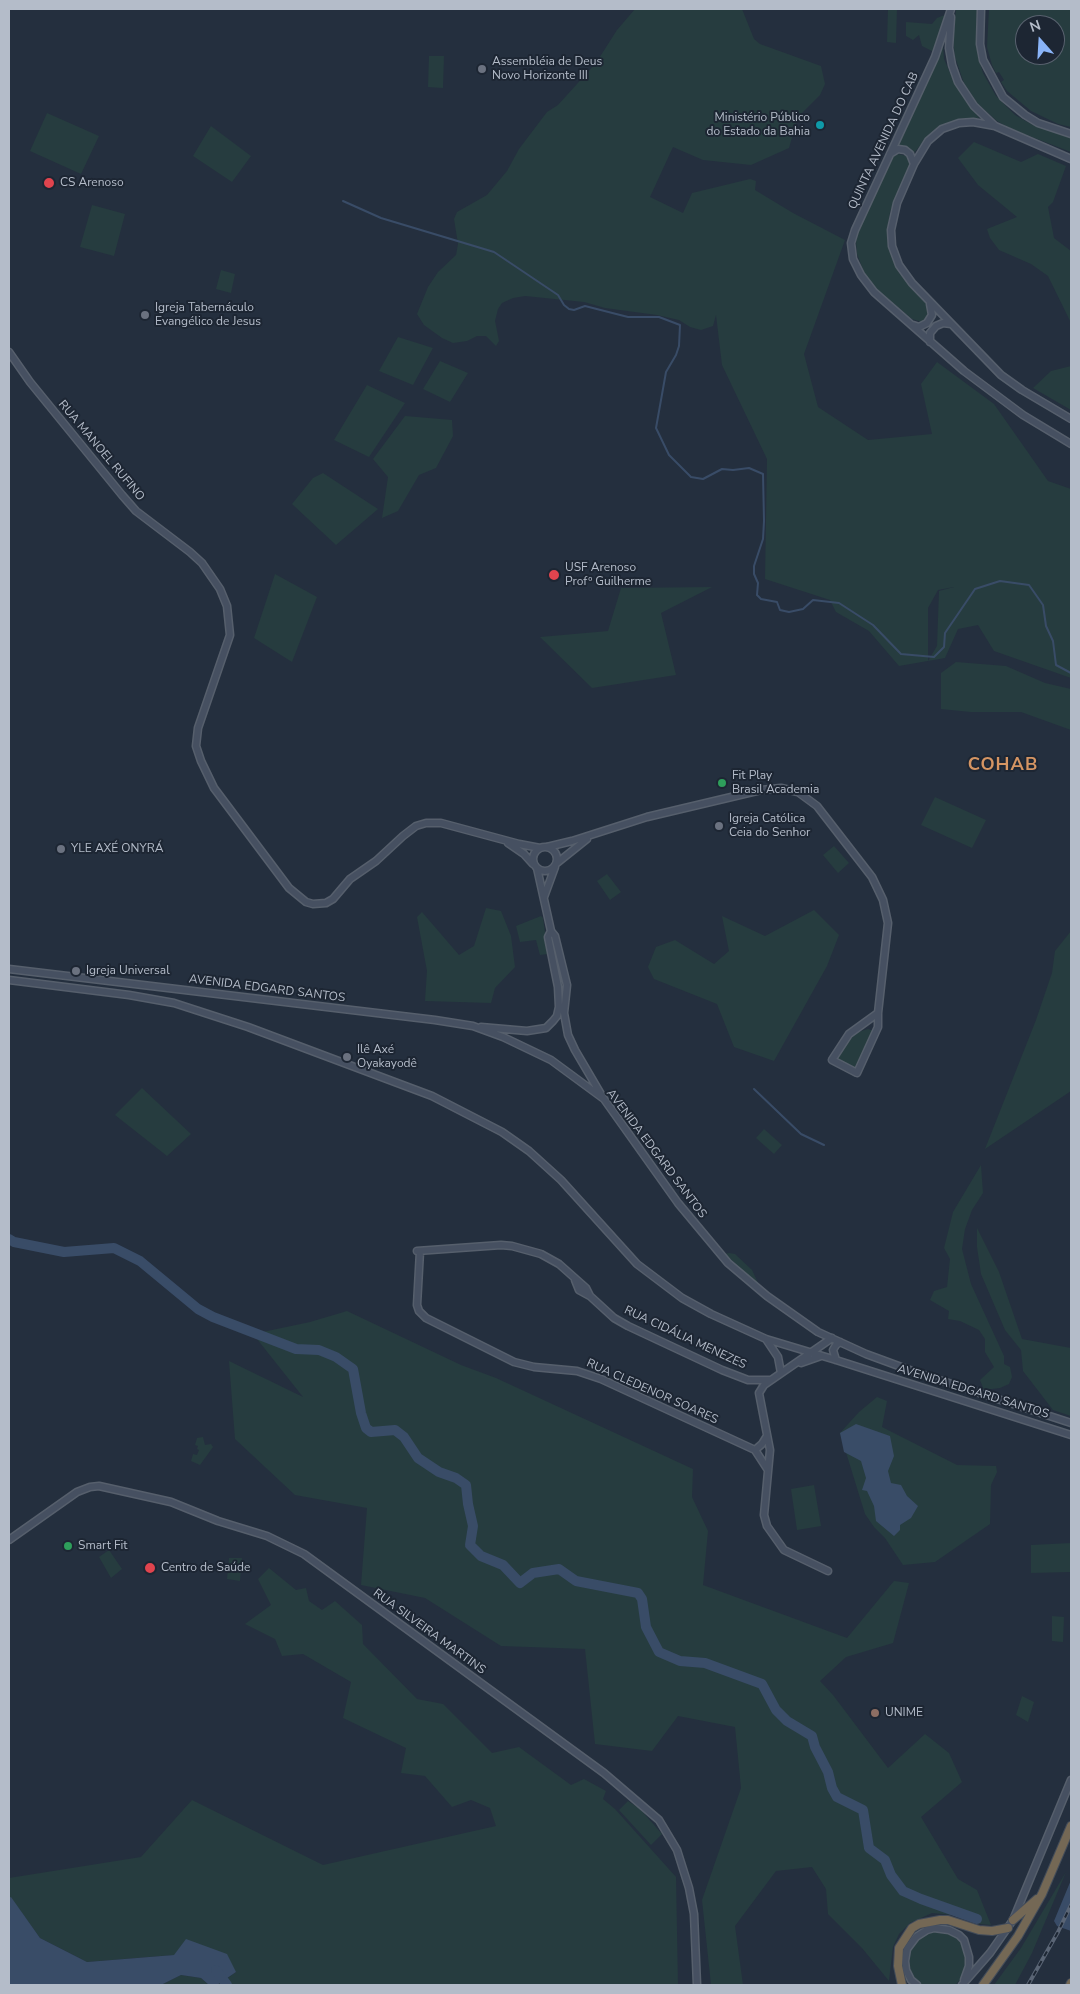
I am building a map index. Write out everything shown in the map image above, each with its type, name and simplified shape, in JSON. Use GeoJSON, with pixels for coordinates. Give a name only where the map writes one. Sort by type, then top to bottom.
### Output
{"type":"FeatureCollection","features":[{"type":"Feature","properties":{"kind":"highway"},"geometry":{"type":"LineString","coordinates":[[982,1985],[1018,1936],[1042,1894],[1071,1826]]}},
{"type":"Feature","properties":{"kind":"highway"},"geometry":{"type":"LineString","coordinates":[[1013,1920],[1042,1894]]}},
{"type":"Feature","properties":{"kind":"highway"},"geometry":{"type":"LineString","coordinates":[[902,1985],[898,1966],[899,1948],[912,1928],[926,1922],[948,1920],[979,1930],[992,1931],[1008,1928]]}},
{"type":"Feature","properties":{"kind":"main road"},"geometry":{"type":"LineString","coordinates":[[952,9],[949,48],[955,74],[974,106],[995,126]]}},
{"type":"Feature","properties":{"kind":"main road","name":"QUINTA AVENIDA DO CAB"},"geometry":{"type":"LineString","coordinates":[[952,9],[935,57],[888,155],[855,230],[851,243],[853,259],[865,282],[874,292],[964,371],[1023,415],[1071,444]]}},
{"type":"Feature","properties":{"kind":"main road"},"geometry":{"type":"LineString","coordinates":[[981,9],[980,44],[983,60],[1003,97],[1038,123],[1071,134]]}},
{"type":"Feature","properties":{"kind":"main road"},"geometry":{"type":"LineString","coordinates":[[1071,158],[995,126],[982,123],[965,122],[942,129],[928,141],[914,164],[894,211],[891,238],[900,265],[909,280],[951,324],[1008,380],[1071,419]]}},
{"type":"Feature","properties":{"kind":"main road"},"geometry":{"type":"LineString","coordinates":[[888,155],[898,149],[905,150],[910,154],[914,164]]}},
{"type":"Feature","properties":{"kind":"main road"},"geometry":{"type":"LineString","coordinates":[[909,324],[920,327],[927,323],[932,315],[929,301]]}},
{"type":"Feature","properties":{"kind":"main road"},"geometry":{"type":"LineString","coordinates":[[930,342],[930,333],[936,326],[943,323],[951,324]]}},
{"type":"Feature","properties":{"kind":"main road","name":"RUA MANOEL RUFINO"},"geometry":{"type":"LineString","coordinates":[[9,352],[30,382],[136,511],[202,563],[220,589],[227,606],[230,635],[198,728],[196,742],[201,761],[210,781],[220,796],[280,878],[301,899],[313,904],[326,903],[333,900],[350,879],[376,861],[403,836],[421,824],[430,822],[441,823],[500,839]]}},
{"type":"Feature","properties":{"kind":"main road"},"geometry":{"type":"LineString","coordinates":[[604,1099],[568,1035],[564,1012],[567,986],[535,866],[534,853],[543,847],[647,817],[761,790],[790,789],[806,796],[824,813],[869,872],[883,900],[888,930],[878,1027],[857,1073],[832,1060],[848,1034],[878,1013]]}},
{"type":"Feature","properties":{"kind":"main road"},"geometry":{"type":"LineString","coordinates":[[500,839],[519,850],[535,866],[547,871],[576,846],[598,832]]}},
{"type":"Feature","properties":{"kind":"main road"},"geometry":{"type":"LineString","coordinates":[[500,839],[543,847],[556,852],[557,864],[544,898]]}},
{"type":"Feature","properties":{"kind":"main road"},"geometry":{"type":"LineString","coordinates":[[473,1026],[527,1031],[546,1028],[550,1025],[557,1016],[558,1007],[558,987],[548,937],[551,931]]}},
{"type":"Feature","properties":{"kind":"main road","name":"AVENIDA EDGARD SANTOS"},"geometry":{"type":"LineString","coordinates":[[9,969],[473,1026],[503,1038],[552,1060],[604,1099],[678,1203],[728,1263],[767,1296],[818,1332],[915,1372],[1071,1424]]}},
{"type":"Feature","properties":{"kind":"main road","name":"AVENIDA EDGARD SANTOS"},"geometry":{"type":"LineString","coordinates":[[9,980],[129,995],[174,1003],[248,1027],[432,1096],[502,1132],[529,1151],[562,1180],[626,1254],[660,1282],[702,1310],[766,1340],[836,1360],[1071,1435]]}},
{"type":"Feature","properties":{"kind":"main road","name":"RUA CIDÁLIA MENEZES"},"geometry":{"type":"LineString","coordinates":[[419,1251],[477,1246],[512,1246],[545,1256],[559,1264],[586,1288],[590,1296],[614,1318],[628,1326],[722,1370],[748,1380],[771,1380]]}},
{"type":"Feature","properties":{"kind":"main road","name":"RUA CLEDENOR SOARES"},"geometry":{"type":"LineString","coordinates":[[419,1251],[418,1309],[422,1315],[437,1324],[514,1362],[534,1367],[577,1371],[601,1379],[755,1450]]}},
{"type":"Feature","properties":{"kind":"main road"},"geometry":{"type":"LineString","coordinates":[[818,1332],[820,1343],[787,1370],[764,1385],[759,1393],[770,1450],[764,1515],[770,1533],[784,1550],[828,1572]]}},
{"type":"Feature","properties":{"kind":"main road"},"geometry":{"type":"LineString","coordinates":[[809,1352],[832,1338]]}},
{"type":"Feature","properties":{"kind":"main road"},"geometry":{"type":"LineString","coordinates":[[766,1340],[787,1370]]}},
{"type":"Feature","properties":{"kind":"main road"},"geometry":{"type":"LineString","coordinates":[[836,1360],[833,1350],[836,1344],[840,1342]]}},
{"type":"Feature","properties":{"kind":"main road"},"geometry":{"type":"LineString","coordinates":[[782,1344],[781,1355],[787,1370]]}},
{"type":"Feature","properties":{"kind":"main road"},"geometry":{"type":"LineString","coordinates":[[787,1370],[822,1356]]}},
{"type":"Feature","properties":{"kind":"main road","name":"RUA CIDÁLIA MENEZES"},"geometry":{"type":"LineString","coordinates":[[748,1380],[759,1393]]}},
{"type":"Feature","properties":{"kind":"main road"},"geometry":{"type":"LineString","coordinates":[[767,1436],[755,1450],[768,1470]]}},
{"type":"Feature","properties":{"kind":"main road","name":"RUA SILVEIRA MARTINS"},"geometry":{"type":"LineString","coordinates":[[9,1540],[77,1492],[99,1486],[171,1502],[225,1524],[267,1536],[304,1554],[604,1773],[659,1820],[677,1850],[690,1888],[694,1914],[698,1985]]}},
{"type":"Feature","properties":{"kind":"main road"},"geometry":{"type":"LineString","coordinates":[[962,1985],[1013,1920],[1071,1780]]}},
{"type":"Feature","properties":{"kind":"main road"},"geometry":{"type":"LineString","coordinates":[[916,1985],[906,1970],[905,1955],[911,1942],[927,1930],[934,1928],[949,1930],[964,1940],[968,1952],[969,1966],[962,1985]]}},
{"type":"Feature","properties":{"kind":"green space"},"geometry":{"type":"Polygon","coordinates":[[[635,9],[742,9],[754,39],[760,44],[821,66],[825,84],[820,95],[798,117],[789,148],[751,165],[703,160],[673,147],[650,197],[683,213],[692,193],[750,179],[756,181],[755,190],[793,213],[845,240],[804,354],[818,407],[868,440],[932,434],[921,384],[937,362],[994,404],[1048,481],[1071,489],[1071,678],[994,651],[978,625],[958,629],[945,658],[928,661],[899,666],[869,631],[836,612],[830,600],[765,579],[767,459],[722,365],[716,315],[713,326],[701,330],[690,327],[679,320],[657,315],[605,308],[584,302],[525,296],[513,298],[502,303],[498,309],[495,321],[499,341],[496,346],[486,336],[477,336],[467,341],[453,343],[442,338],[424,325],[417,314],[428,287],[438,272],[456,255],[458,244],[454,219],[457,212],[487,195],[507,171],[519,149],[547,112],[558,105],[596,63],[617,30],[635,9]],[[954,587],[938,590],[928,608],[928,661],[937,646],[939,591],[954,587]]]}},
{"type":"Feature","properties":{"kind":"green space"},"geometry":{"type":"Polygon","coordinates":[[[888,9],[897,9],[896,43],[887,42],[888,9]]]}},
{"type":"Feature","properties":{"kind":"green space"},"geometry":{"type":"Polygon","coordinates":[[[956,9],[977,9],[976,39],[978,56],[983,73],[996,96],[1015,115],[1031,124],[1071,138],[1071,152],[1011,129],[997,121],[978,104],[964,83],[955,57],[953,39],[956,9]]]}},
{"type":"Feature","properties":{"kind":"green space"},"geometry":{"type":"Polygon","coordinates":[[[989,9],[1071,9],[1071,127],[1058,124],[1031,111],[1007,91],[1001,82],[1004,80],[999,72],[996,73],[987,47],[989,9]]]}},
{"type":"Feature","properties":{"kind":"green space"},"geometry":{"type":"Polygon","coordinates":[[[947,14],[936,53],[922,46],[919,35],[913,40],[906,36],[906,22],[932,24],[937,18],[947,14]]]}},
{"type":"Feature","properties":{"kind":"green space"},"geometry":{"type":"Polygon","coordinates":[[[943,46],[944,59],[951,75],[962,96],[979,118],[959,119],[940,126],[926,138],[914,153],[908,148],[898,146],[943,46]]]}},
{"type":"Feature","properties":{"kind":"green space"},"geometry":{"type":"Polygon","coordinates":[[[429,56],[444,56],[443,88],[428,87],[429,56]]]}},
{"type":"Feature","properties":{"kind":"green space"},"geometry":{"type":"Polygon","coordinates":[[[47,113],[99,136],[81,174],[30,151],[47,113]]]}},
{"type":"Feature","properties":{"kind":"green space"},"geometry":{"type":"Polygon","coordinates":[[[211,126],[251,156],[232,182],[193,156],[211,126]]]}},
{"type":"Feature","properties":{"kind":"green space"},"geometry":{"type":"Polygon","coordinates":[[[974,142],[1021,162],[1038,154],[1066,166],[1053,202],[1048,207],[1054,238],[1071,251],[1071,323],[1048,276],[1031,264],[999,250],[990,238],[987,229],[1017,217],[978,185],[958,158],[974,142]]]}},
{"type":"Feature","properties":{"kind":"green space"},"geometry":{"type":"Polygon","coordinates":[[[898,154],[907,156],[910,164],[890,212],[887,233],[889,247],[899,273],[927,304],[930,312],[928,318],[922,322],[912,319],[874,287],[866,277],[857,254],[856,241],[859,228],[892,157],[898,154]]]}},
{"type":"Feature","properties":{"kind":"green space"},"geometry":{"type":"Polygon","coordinates":[[[92,205],[125,214],[114,256],[80,247],[92,205]]]}},
{"type":"Feature","properties":{"kind":"green space"},"geometry":{"type":"Polygon","coordinates":[[[221,270],[235,274],[231,293],[216,289],[221,270]]]}},
{"type":"Feature","properties":{"kind":"green space"},"geometry":{"type":"Polygon","coordinates":[[[398,337],[433,348],[413,385],[379,371],[398,337]]]}},
{"type":"Feature","properties":{"kind":"green space"},"geometry":{"type":"Polygon","coordinates":[[[440,361],[468,373],[450,402],[423,389],[440,361]]]}},
{"type":"Feature","properties":{"kind":"green space"},"geometry":{"type":"Polygon","coordinates":[[[1071,366],[1071,410],[1033,388],[1051,371],[1071,366]]]}},
{"type":"Feature","properties":{"kind":"green space"},"geometry":{"type":"Polygon","coordinates":[[[367,385],[405,403],[369,457],[334,440],[367,385]]]}},
{"type":"Feature","properties":{"kind":"green space"},"geometry":{"type":"Polygon","coordinates":[[[405,416],[452,420],[453,436],[436,468],[419,475],[398,511],[382,518],[388,477],[373,459],[405,416]]]}},
{"type":"Feature","properties":{"kind":"green space"},"geometry":{"type":"Polygon","coordinates":[[[323,473],[378,509],[336,545],[292,504],[313,478],[323,473]]]}},
{"type":"Feature","properties":{"kind":"green space"},"geometry":{"type":"Polygon","coordinates":[[[275,574],[317,597],[292,662],[254,638],[275,574]]]}},
{"type":"Feature","properties":{"kind":"green space"},"geometry":{"type":"Polygon","coordinates":[[[712,587],[661,613],[676,675],[592,688],[540,637],[608,631],[621,588],[712,587]]]}},
{"type":"Feature","properties":{"kind":"green space"},"geometry":{"type":"Polygon","coordinates":[[[956,662],[1006,666],[1045,683],[1071,689],[1071,730],[1021,712],[971,712],[941,709],[941,673],[956,662]]]}},
{"type":"Feature","properties":{"kind":"green space"},"geometry":{"type":"Polygon","coordinates":[[[935,797],[986,820],[972,848],[921,825],[935,797]]]}},
{"type":"Feature","properties":{"kind":"green space"},"geometry":{"type":"Polygon","coordinates":[[[834,846],[849,863],[838,873],[823,855],[834,846]]]}},
{"type":"Feature","properties":{"kind":"green space"},"geometry":{"type":"Polygon","coordinates":[[[607,874],[621,892],[610,900],[597,881],[607,874]]]}},
{"type":"Feature","properties":{"kind":"green space"},"geometry":{"type":"Polygon","coordinates":[[[486,908],[501,911],[511,936],[515,967],[495,988],[491,1003],[425,1001],[427,971],[417,917],[422,912],[459,955],[474,946],[486,908]]]}},
{"type":"Feature","properties":{"kind":"green space"},"geometry":{"type":"Polygon","coordinates":[[[814,910],[839,935],[827,966],[774,1061],[734,1047],[717,1004],[654,979],[648,967],[656,947],[675,940],[714,964],[729,951],[722,916],[765,936],[814,910]]]}},
{"type":"Feature","properties":{"kind":"green space"},"geometry":{"type":"Polygon","coordinates":[[[541,916],[543,918],[548,954],[540,955],[536,940],[520,942],[516,926],[541,916]]]}},
{"type":"Feature","properties":{"kind":"green space"},"geometry":{"type":"Polygon","coordinates":[[[1071,931],[1071,1091],[985,1149],[1036,1020],[1052,973],[1055,951],[1071,931]]]}},
{"type":"Feature","properties":{"kind":"green space"},"geometry":{"type":"Polygon","coordinates":[[[868,1029],[874,1031],[858,1066],[854,1070],[838,1060],[838,1056],[855,1033],[868,1029]]]}},
{"type":"Feature","properties":{"kind":"green space"},"geometry":{"type":"Polygon","coordinates":[[[142,1088],[191,1134],[167,1156],[115,1115],[142,1088]]]}},
{"type":"Feature","properties":{"kind":"green space"},"geometry":{"type":"Polygon","coordinates":[[[764,1129],[782,1145],[774,1154],[756,1138],[764,1129]]]}},
{"type":"Feature","properties":{"kind":"green space"},"geometry":{"type":"Polygon","coordinates":[[[981,1165],[983,1193],[972,1210],[965,1229],[962,1249],[971,1284],[1004,1356],[1004,1364],[1010,1367],[1012,1377],[1009,1384],[1000,1388],[984,1390],[980,1380],[994,1367],[985,1352],[985,1339],[979,1330],[960,1321],[948,1319],[949,1311],[930,1300],[934,1291],[947,1287],[950,1259],[944,1248],[953,1212],[981,1165]]]}},
{"type":"Feature","properties":{"kind":"green space"},"geometry":{"type":"Polygon","coordinates":[[[977,1228],[999,1272],[1022,1339],[1071,1348],[1071,1416],[1053,1410],[1023,1371],[1021,1350],[1005,1330],[981,1274],[977,1247],[977,1228]]]}},
{"type":"Feature","properties":{"kind":"green space"},"geometry":{"type":"Polygon","coordinates":[[[725,1254],[735,1254],[752,1270],[759,1285],[725,1254]]]}},
{"type":"Feature","properties":{"kind":"green space"},"geometry":{"type":"Polygon","coordinates":[[[347,1311],[461,1365],[496,1378],[693,1469],[692,1497],[708,1531],[703,1585],[847,1638],[894,1581],[909,1583],[893,1643],[846,1657],[820,1681],[833,1695],[888,1768],[925,1734],[949,1753],[962,1782],[921,1817],[958,1879],[977,1890],[991,1925],[980,1924],[954,1915],[932,1913],[910,1923],[899,1934],[893,1947],[889,1981],[862,1948],[828,1914],[826,1889],[812,1867],[776,1871],[735,1926],[743,1985],[711,1985],[702,1900],[741,1788],[735,1727],[678,1716],[652,1751],[595,1744],[585,1649],[501,1646],[425,1598],[361,1585],[367,1508],[295,1495],[235,1439],[229,1361],[303,1397],[253,1334],[310,1322],[347,1311]]]}},
{"type":"Feature","properties":{"kind":"green space"},"geometry":{"type":"Polygon","coordinates":[[[877,1397],[887,1401],[882,1427],[957,1465],[996,1466],[997,1472],[991,1485],[990,1524],[935,1562],[903,1565],[885,1538],[865,1514],[840,1433],[859,1412],[877,1397]]]}},
{"type":"Feature","properties":{"kind":"green space"},"geometry":{"type":"Polygon","coordinates":[[[203,1437],[205,1445],[211,1444],[213,1447],[200,1465],[191,1461],[193,1454],[197,1455],[199,1450],[197,1449],[198,1446],[195,1445],[197,1438],[203,1437]]]}},
{"type":"Feature","properties":{"kind":"green space"},"geometry":{"type":"Polygon","coordinates":[[[814,1485],[821,1526],[797,1530],[791,1489],[814,1485]]]}},
{"type":"Feature","properties":{"kind":"green space"},"geometry":{"type":"Polygon","coordinates":[[[1071,1543],[1071,1572],[1031,1573],[1031,1545],[1071,1543]]]}},
{"type":"Feature","properties":{"kind":"green space"},"geometry":{"type":"Polygon","coordinates":[[[109,1550],[122,1569],[111,1578],[99,1557],[109,1550]]]}},
{"type":"Feature","properties":{"kind":"green space"},"geometry":{"type":"Polygon","coordinates":[[[229,1558],[242,1558],[240,1581],[227,1579],[229,1558]]]}},
{"type":"Feature","properties":{"kind":"green space"},"geometry":{"type":"Polygon","coordinates":[[[269,1568],[296,1590],[306,1588],[309,1601],[322,1610],[335,1601],[362,1625],[363,1644],[417,1699],[443,1704],[492,1753],[519,1747],[571,1785],[584,1779],[606,1791],[603,1799],[615,1809],[676,1877],[678,1985],[217,1985],[236,1972],[174,1955],[87,1962],[40,1938],[11,1898],[9,1898],[9,1878],[141,1857],[192,1800],[323,1865],[496,1826],[490,1808],[471,1800],[452,1807],[425,1776],[401,1773],[406,1748],[343,1718],[351,1682],[303,1654],[282,1656],[275,1639],[245,1624],[271,1605],[258,1579],[269,1568]]]}},
{"type":"Feature","properties":{"kind":"green space"},"geometry":{"type":"Polygon","coordinates":[[[1052,1616],[1064,1617],[1063,1642],[1052,1641],[1052,1616]]]}},
{"type":"Feature","properties":{"kind":"green space"},"geometry":{"type":"Polygon","coordinates":[[[1022,1696],[1034,1702],[1028,1722],[1016,1715],[1022,1696]]]}},
{"type":"Feature","properties":{"kind":"green space"},"geometry":{"type":"Polygon","coordinates":[[[628,1801],[640,1809],[662,1834],[651,1845],[619,1810],[628,1801]]]}},
{"type":"Feature","properties":{"kind":"green space"},"geometry":{"type":"Polygon","coordinates":[[[1066,1872],[1032,1953],[1015,1985],[994,1985],[1021,1948],[1066,1872]]]}},
{"type":"Feature","properties":{"kind":"green space"},"geometry":{"type":"Polygon","coordinates":[[[934,1931],[954,1935],[966,1951],[968,1961],[961,1979],[955,1985],[921,1985],[911,1975],[908,1966],[908,1956],[911,1947],[925,1934],[934,1931]]]}},
{"type":"Feature","properties":{"kind":"green space"},"geometry":{"type":"Polygon","coordinates":[[[181,1975],[201,1978],[209,1985],[161,1985],[181,1975]]]}},
{"type":"Feature","properties":{"kind":"water"},"geometry":{"type":"Polygon","coordinates":[[[856,1424],[890,1436],[894,1456],[888,1471],[891,1483],[901,1485],[907,1496],[918,1506],[911,1518],[900,1525],[900,1530],[894,1536],[876,1521],[874,1506],[867,1491],[862,1490],[866,1478],[861,1461],[844,1452],[840,1433],[856,1424]]]}},
{"type":"Feature","properties":{"kind":"water"},"geometry":{"type":"Polygon","coordinates":[[[1071,1880],[1071,1931],[1057,1926],[1054,1921],[1071,1880]]]}},
{"type":"Feature","properties":{"kind":"water"},"geometry":{"type":"Polygon","coordinates":[[[11,1897],[40,1938],[87,1962],[174,1955],[186,1939],[227,1954],[236,1972],[217,1985],[209,1985],[201,1978],[181,1975],[161,1985],[9,1985],[9,1898],[11,1897]]]}},
{"type":"Feature","properties":{"kind":"waterway"},"geometry":{"type":"LineString","coordinates":[[343,201],[381,218],[494,252],[558,295],[569,309],[574,310],[585,306],[628,317],[659,317],[680,325],[679,346],[666,372],[656,428],[669,455],[691,477],[703,479],[722,469],[749,468],[763,474],[763,539],[754,566],[754,574],[758,583],[757,595],[761,599],[777,602],[780,610],[789,612],[803,609],[813,600],[839,603],[873,625],[901,654],[934,657],[944,647],[945,633],[975,589],[1000,581],[1029,585],[1043,605],[1046,626],[1053,641],[1056,665],[1071,673]]}},
{"type":"Feature","properties":{"kind":"waterway"},"geometry":{"type":"LineString","coordinates":[[754,1089],[801,1134],[824,1145]]}},
{"type":"Feature","properties":{"kind":"waterway"},"geometry":{"type":"LineString","coordinates":[[9,1239],[14,1242],[64,1252],[114,1248],[140,1261],[198,1309],[213,1317],[296,1349],[319,1350],[336,1357],[353,1369],[361,1413],[366,1428],[371,1432],[395,1430],[404,1437],[418,1458],[439,1472],[456,1478],[466,1485],[473,1526],[470,1545],[481,1556],[503,1565],[520,1583],[533,1573],[559,1569],[576,1581],[638,1593],[642,1599],[646,1627],[659,1652],[680,1661],[705,1663],[762,1684],[776,1710],[787,1721],[812,1736],[837,1797],[863,1810],[869,1848],[885,1860],[891,1875],[903,1891],[977,1919]]}},
{"type":"Feature","properties":{"kind":"waterway"},"geometry":{"type":"LineString","coordinates":[[216,1970],[227,1985]]}},
{"type":"Feature","properties":{"kind":"railway"},"geometry":{"type":"LineString","coordinates":[[1028,1985],[1071,1905]]}},
{"type":"Feature","properties":{"kind":"place","name":"Assembléia de Deus Novo Horizonte III"},"geometry":{"type":"Point","coordinates":[482,69]}},
{"type":"Feature","properties":{"kind":"place","name":"Ministério Público do Estado da Bahia"},"geometry":{"type":"Point","coordinates":[820,125]}},
{"type":"Feature","properties":{"kind":"place","name":"CS Arenoso"},"geometry":{"type":"Point","coordinates":[49,183]}},
{"type":"Feature","properties":{"kind":"place","name":"Igreja Tabernáculo Evangélico de Jesus"},"geometry":{"type":"Point","coordinates":[145,315]}},
{"type":"Feature","properties":{"kind":"place","name":"USF Arenoso Profº Guilherme"},"geometry":{"type":"Point","coordinates":[554,575]}},
{"type":"Feature","properties":{"kind":"place","name":"Fit Play Brasil Academia"},"geometry":{"type":"Point","coordinates":[722,783]}},
{"type":"Feature","properties":{"kind":"place","name":"Igreja Católica Ceia do Senhor"},"geometry":{"type":"Point","coordinates":[719,826]}},
{"type":"Feature","properties":{"kind":"place","name":"YLE AXÉ ONYRÁ"},"geometry":{"type":"Point","coordinates":[61,849]}},
{"type":"Feature","properties":{"kind":"place","name":"Igreja Universal"},"geometry":{"type":"Point","coordinates":[76,971]}},
{"type":"Feature","properties":{"kind":"place","name":"Ilê Axé Oyakayodê"},"geometry":{"type":"Point","coordinates":[347,1057]}},
{"type":"Feature","properties":{"kind":"place","name":"Smart Fit"},"geometry":{"type":"Point","coordinates":[68,1546]}},
{"type":"Feature","properties":{"kind":"place","name":"Centro de Saúde"},"geometry":{"type":"Point","coordinates":[150,1568]}},
{"type":"Feature","properties":{"kind":"place","name":"UNIME"},"geometry":{"type":"Point","coordinates":[875,1713]}},
{"type":"Feature","properties":{"kind":"district","name":"COHAB"},"geometry":{"type":"Point","coordinates":[1003,766]}}]}
